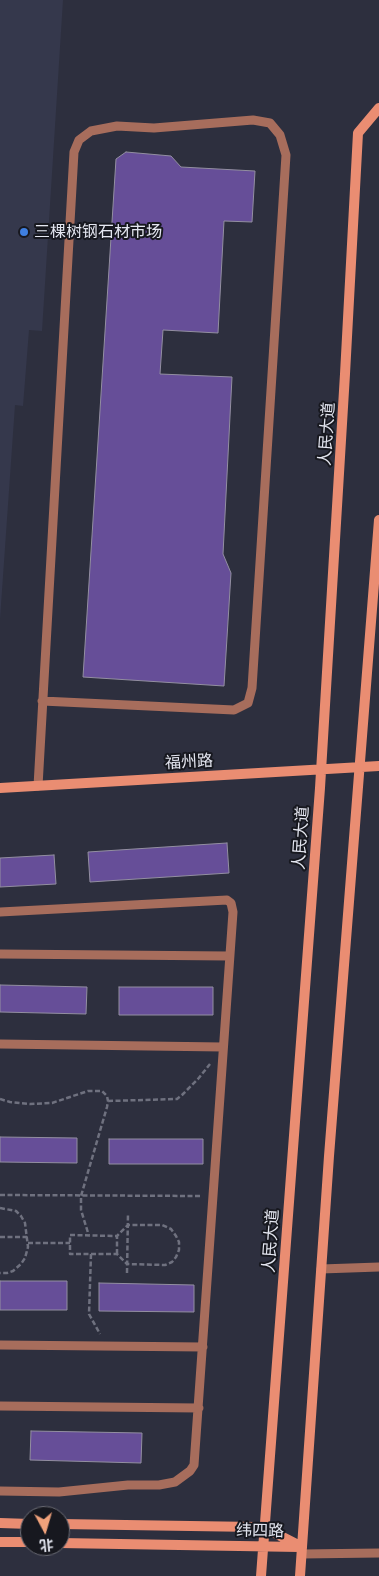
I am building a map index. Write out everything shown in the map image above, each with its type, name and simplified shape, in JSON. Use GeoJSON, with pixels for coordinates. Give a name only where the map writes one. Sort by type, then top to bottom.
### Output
{"type":"FeatureCollection","features":[{"type":"Feature","properties":{"kind":"street","name":"人民大道"},"geometry":{"type":"LineString","coordinates":[[262,1576],[321,770],[358,134],[379,108]]}},
{"type":"Feature","properties":{"kind":"street"},"geometry":{"type":"LineString","coordinates":[[300,1576],[321,1269],[379,520]]}},
{"type":"Feature","properties":{"kind":"street","name":"福州路"},"geometry":{"type":"LineString","coordinates":[[0,788],[379,766]]}},
{"type":"Feature","properties":{"kind":"street"},"geometry":{"type":"LineString","coordinates":[[0,1523],[20,1524]]}},
{"type":"Feature","properties":{"kind":"street","name":"纬四路"},"geometry":{"type":"LineString","coordinates":[[70,1524],[265,1528],[302,1550]]}},
{"type":"Feature","properties":{"kind":"street"},"geometry":{"type":"LineString","coordinates":[[0,1542],[20,1542]]}},
{"type":"Feature","properties":{"kind":"street","name":"纬四路"},"geometry":{"type":"LineString","coordinates":[[70,1542],[264,1546],[302,1550]]}},
{"type":"Feature","properties":{"kind":"lane"},"geometry":{"type":"LineString","coordinates":[[38,786],[42,701],[74,152],[79,140],[91,131],[116,126],[154,128],[253,120],[270,124],[280,135],[286,155],[252,688],[248,703],[234,710],[42,701]]}},
{"type":"Feature","properties":{"kind":"lane"},"geometry":{"type":"LineString","coordinates":[[0,912],[227,900],[231,902],[233,912],[194,1465],[190,1471],[175,1482],[159,1485],[128,1485],[59,1492],[0,1491]]}},
{"type":"Feature","properties":{"kind":"lane"},"geometry":{"type":"LineString","coordinates":[[0,954],[229,956]]}},
{"type":"Feature","properties":{"kind":"lane"},"geometry":{"type":"LineString","coordinates":[[0,1044],[223,1047]]}},
{"type":"Feature","properties":{"kind":"lane"},"geometry":{"type":"LineString","coordinates":[[321,1269],[379,1266]]}},
{"type":"Feature","properties":{"kind":"lane"},"geometry":{"type":"LineString","coordinates":[[0,1345],[203,1347]]}},
{"type":"Feature","properties":{"kind":"lane"},"geometry":{"type":"LineString","coordinates":[[0,1406],[199,1408]]}},
{"type":"Feature","properties":{"kind":"lane"},"geometry":{"type":"LineString","coordinates":[[302,1550],[379,1554]]}},
{"type":"Feature","properties":{"kind":"path"},"geometry":{"type":"LineString","coordinates":[[108,1101],[177,1099],[198,1079],[223,1047]]}},
{"type":"Feature","properties":{"kind":"path"},"geometry":{"type":"LineString","coordinates":[[0,1099],[30,1104],[52,1103],[94,1090],[102,1091],[107,1096],[108,1101],[81,1196],[81,1210],[89,1236]]}},
{"type":"Feature","properties":{"kind":"path"},"geometry":{"type":"LineString","coordinates":[[0,1195],[213,1196]]}},
{"type":"Feature","properties":{"kind":"path"},"geometry":{"type":"LineString","coordinates":[[0,1208],[16,1212],[21,1216],[25,1223],[28,1243],[25,1258],[21,1264],[13,1271],[0,1273]]}},
{"type":"Feature","properties":{"kind":"path"},"geometry":{"type":"LineString","coordinates":[[127,1273],[128,1213]]}},
{"type":"Feature","properties":{"kind":"path"},"geometry":{"type":"LineString","coordinates":[[128,1225],[162,1225],[171,1229],[179,1242],[179,1250],[176,1257],[172,1262],[165,1264],[127,1264],[117,1254],[117,1236],[128,1225]]}},
{"type":"Feature","properties":{"kind":"path"},"geometry":{"type":"LineString","coordinates":[[117,1236],[70,1236],[70,1254],[117,1254]]}},
{"type":"Feature","properties":{"kind":"path"},"geometry":{"type":"LineString","coordinates":[[0,1237],[27,1237]]}},
{"type":"Feature","properties":{"kind":"path"},"geometry":{"type":"LineString","coordinates":[[28,1243],[70,1243]]}},
{"type":"Feature","properties":{"kind":"path"},"geometry":{"type":"LineString","coordinates":[[91,1254],[89,1314],[99,1333],[116,1346]]}},
{"type":"Feature","properties":{"kind":"shaded area","name":"三棵树钢石材市场"},"geometry":{"type":"Polygon","coordinates":[[[0,0],[63,0],[42,331],[29,330],[23,406],[15,405],[0,619],[0,0]]]}},
{"type":"Feature","properties":{"kind":"building"},"geometry":{"type":"Polygon","coordinates":[[[126,152],[171,156],[181,167],[255,171],[252,222],[224,221],[218,333],[163,330],[160,374],[232,377],[223,554],[231,573],[224,686],[83,677],[116,159],[126,152]]]}},
{"type":"Feature","properties":{"kind":"building"},"geometry":{"type":"Polygon","coordinates":[[[227,843],[229,873],[90,882],[88,852],[227,843]]]}},
{"type":"Feature","properties":{"kind":"building"},"geometry":{"type":"Polygon","coordinates":[[[54,855],[56,884],[0,887],[0,858],[54,855]]]}},
{"type":"Feature","properties":{"kind":"building"},"geometry":{"type":"Polygon","coordinates":[[[0,985],[87,987],[86,1014],[0,1012],[0,985]]]}},
{"type":"Feature","properties":{"kind":"building"},"geometry":{"type":"Polygon","coordinates":[[[119,987],[213,987],[213,1015],[119,1015],[119,987]]]}},
{"type":"Feature","properties":{"kind":"building"},"geometry":{"type":"Polygon","coordinates":[[[0,1137],[77,1138],[77,1163],[0,1162],[0,1137]]]}},
{"type":"Feature","properties":{"kind":"building"},"geometry":{"type":"Polygon","coordinates":[[[109,1139],[203,1139],[203,1164],[109,1164],[109,1139]]]}},
{"type":"Feature","properties":{"kind":"building"},"geometry":{"type":"Polygon","coordinates":[[[0,1281],[67,1281],[67,1310],[0,1310],[0,1281]]]}},
{"type":"Feature","properties":{"kind":"building"},"geometry":{"type":"Polygon","coordinates":[[[99,1283],[194,1285],[194,1312],[99,1311],[99,1283]]]}},
{"type":"Feature","properties":{"kind":"building"},"geometry":{"type":"Polygon","coordinates":[[[31,1431],[142,1433],[141,1463],[30,1460],[31,1431]]]}},
{"type":"Feature","properties":{"kind":"place","name":"三棵树钢石材市场"},"geometry":{"type":"Point","coordinates":[24,232]}}]}
